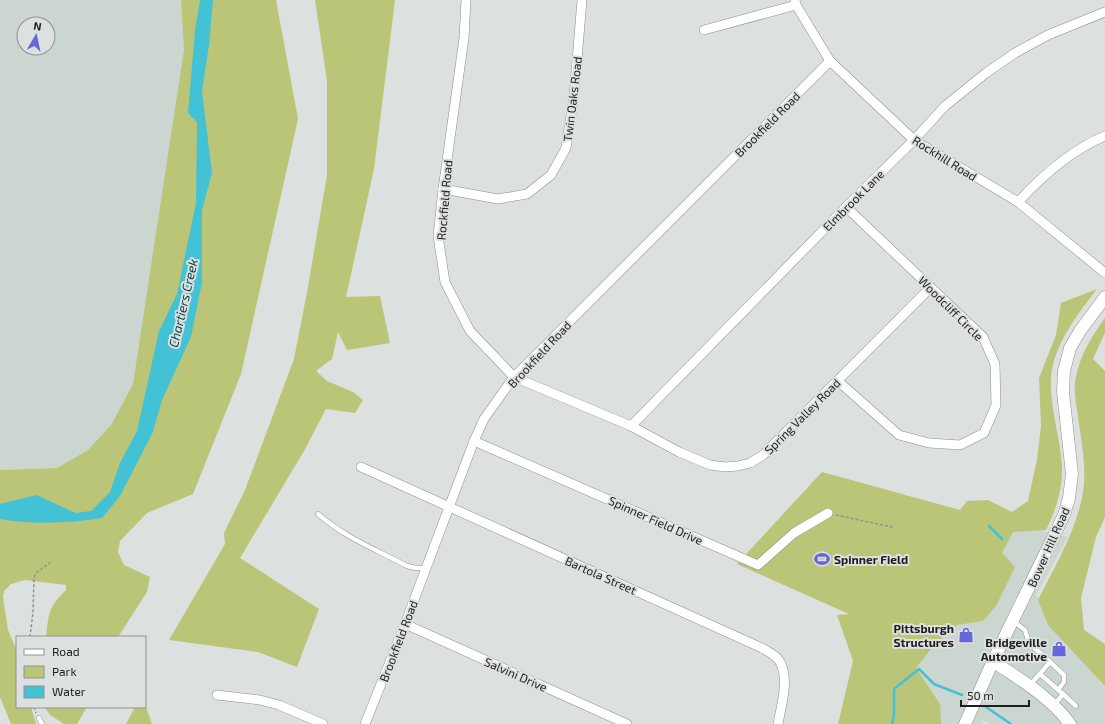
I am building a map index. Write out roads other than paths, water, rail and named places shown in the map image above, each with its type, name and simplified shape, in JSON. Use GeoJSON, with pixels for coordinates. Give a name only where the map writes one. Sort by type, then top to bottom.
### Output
{"type":"FeatureCollection","features":[{"type":"Feature","properties":{"kind":"main road","name":"Bower Hill Road"},"geometry":{"type":"LineString","coordinates":[[965,724],[993,661],[1061,522],[1069,498],[1072,474],[1063,392],[1064,371],[1070,348],[1105,296]]}},
{"type":"Feature","properties":{"kind":"main road"},"geometry":{"type":"LineString","coordinates":[[993,661],[1054,705],[1070,724]]}},
{"type":"Feature","properties":{"kind":"street","name":"Rockfield Road"},"geometry":{"type":"LineString","coordinates":[[466,0],[464,38],[438,236],[445,282],[470,331],[514,377]]}},
{"type":"Feature","properties":{"kind":"street","name":"Twin Oaks Road"},"geometry":{"type":"LineString","coordinates":[[443,189],[498,199],[527,194],[551,175],[566,148],[574,96],[582,0]]}},
{"type":"Feature","properties":{"kind":"street"},"geometry":{"type":"LineString","coordinates":[[704,30],[796,3]]}},
{"type":"Feature","properties":{"kind":"street","name":"Rockhill Road"},"geometry":{"type":"LineString","coordinates":[[796,3],[830,61],[914,140],[1018,202],[1105,273]]}},
{"type":"Feature","properties":{"kind":"street","name":"Elmbrook Lane"},"geometry":{"type":"LineString","coordinates":[[631,426],[846,207],[914,140],[945,106],[986,73],[1015,53],[1048,35],[1105,12]]}},
{"type":"Feature","properties":{"kind":"street","name":"Brookfield Road"},"geometry":{"type":"LineString","coordinates":[[365,724],[405,624],[474,441],[484,419],[514,377],[830,61]]}},
{"type":"Feature","properties":{"kind":"street"},"geometry":{"type":"LineString","coordinates":[[1018,202],[1035,183],[1063,161],[1105,136]]}},
{"type":"Feature","properties":{"kind":"street","name":"Woodcliff Circle"},"geometry":{"type":"LineString","coordinates":[[838,381],[899,435],[929,443],[960,445],[984,434],[996,405],[994,364],[983,337],[846,207]]}},
{"type":"Feature","properties":{"kind":"street","name":"Spring Valley Road"},"geometry":{"type":"LineString","coordinates":[[514,377],[631,426],[679,452],[710,465],[725,467],[738,466],[750,463],[762,456],[930,288]]}},
{"type":"Feature","properties":{"kind":"street","name":"Spinner Field Drive"},"geometry":{"type":"LineString","coordinates":[[474,441],[758,565],[794,533],[828,513]]}},
{"type":"Feature","properties":{"kind":"street","name":"Bartola Street"},"geometry":{"type":"LineString","coordinates":[[361,467],[773,654],[781,664],[784,676],[778,724]]}},
{"type":"Feature","properties":{"kind":"street","name":"Salvini Drive"},"geometry":{"type":"LineString","coordinates":[[405,624],[627,724]]}},
{"type":"Feature","properties":{"kind":"street"},"geometry":{"type":"LineString","coordinates":[[217,695],[260,700],[279,705],[322,724]]}},
{"type":"Feature","properties":{"kind":"lane"},"geometry":{"type":"LineString","coordinates":[[318,514],[342,532],[407,566],[426,568]]}},
{"type":"Feature","properties":{"kind":"lane"},"geometry":{"type":"LineString","coordinates":[[1013,621],[1025,630],[1029,643],[1064,675],[1064,682],[1058,690]]}},
{"type":"Feature","properties":{"kind":"lane"},"geometry":{"type":"LineString","coordinates":[[1029,686],[1050,662]]}},
{"type":"Feature","properties":{"kind":"lane"},"geometry":{"type":"LineString","coordinates":[[1040,674],[1076,706]]}},
{"type":"Feature","properties":{"kind":"lane"},"geometry":{"type":"LineString","coordinates":[[1054,705],[1063,694]]}},
{"type":"Feature","properties":{"kind":"lane"},"geometry":{"type":"LineString","coordinates":[[39,718],[42,724]]}},
{"type":"Feature","properties":{"kind":"water","name":"Chartiers Creek"},"geometry":{"type":"Polygon","coordinates":[[[200,0],[213,0],[209,45],[202,91],[212,173],[202,210],[202,282],[191,337],[162,400],[153,432],[120,496],[102,518],[51,523],[0,519],[0,504],[36,495],[76,513],[91,511],[110,492],[120,463],[137,431],[159,331],[177,294],[196,203],[197,122],[188,113],[195,30],[200,0]]]}},
{"type":"Feature","properties":{"kind":"waterway"},"geometry":{"type":"LineString","coordinates":[[989,526],[1002,539]]}},
{"type":"Feature","properties":{"kind":"waterway"},"geometry":{"type":"LineString","coordinates":[[892,724],[894,715],[894,689],[919,669],[934,684],[962,695]]}},
{"type":"Feature","properties":{"kind":"waterway"},"geometry":{"type":"LineString","coordinates":[[986,707],[1011,724]]}},
{"type":"Feature","properties":{"kind":"place","name":"Spinner Field"},"geometry":{"type":"Point","coordinates":[822,559]}},
{"type":"Feature","properties":{"kind":"place","name":"Pittsburgh Structures"},"geometry":{"type":"Point","coordinates":[966,635]}},
{"type":"Feature","properties":{"kind":"place","name":"Bridgeville Automotive"},"geometry":{"type":"Point","coordinates":[1059,649]}}]}
